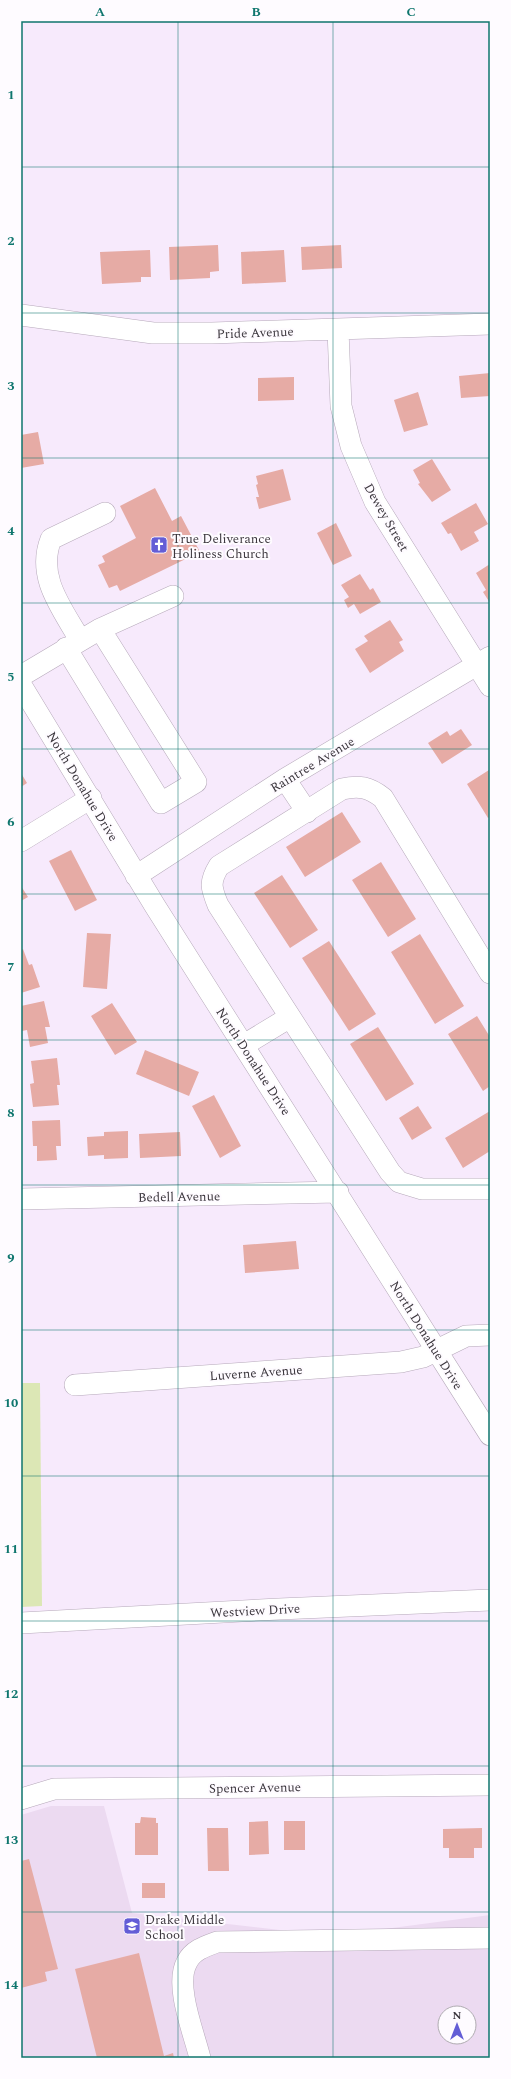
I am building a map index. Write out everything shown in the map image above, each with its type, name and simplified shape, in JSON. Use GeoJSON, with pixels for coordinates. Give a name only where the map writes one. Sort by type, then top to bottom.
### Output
{"type":"FeatureCollection","features":[{"type":"Feature","properties":{"kind":"street","name":"Pride Avenue"},"geometry":{"type":"LineString","coordinates":[[21,316],[153,333],[338,330],[490,324]]}},
{"type":"Feature","properties":{"kind":"street","name":"Dewey Street"},"geometry":{"type":"LineString","coordinates":[[338,330],[341,399],[351,446],[375,502],[483,661],[490,686]]}},
{"type":"Feature","properties":{"kind":"street"},"geometry":{"type":"LineString","coordinates":[[100,629],[196,782],[161,803],[73,644],[46,570],[46,552],[51,539],[105,513]]}},
{"type":"Feature","properties":{"kind":"street"},"geometry":{"type":"LineString","coordinates":[[21,676],[100,629],[173,596]]}},
{"type":"Feature","properties":{"kind":"street","name":"Raintree Avenue"},"geometry":{"type":"LineString","coordinates":[[136,876],[285,779],[483,661]]}},
{"type":"Feature","properties":{"kind":"street","name":"North Donahue Drive"},"geometry":{"type":"LineString","coordinates":[[21,685],[91,798],[136,876],[338,1192],[490,1436]]}},
{"type":"Feature","properties":{"kind":"street"},"geometry":{"type":"LineString","coordinates":[[285,779],[307,812]]}},
{"type":"Feature","properties":{"kind":"street"},"geometry":{"type":"LineString","coordinates":[[490,973],[383,798],[373,790],[358,786],[342,789],[219,866],[212,877],[212,890],[218,905],[390,1172],[399,1182],[422,1189],[490,1189]]}},
{"type":"Feature","properties":{"kind":"street"},"geometry":{"type":"LineString","coordinates":[[21,841],[91,798]]}},
{"type":"Feature","properties":{"kind":"street"},"geometry":{"type":"LineString","coordinates":[[244,1045],[290,1017]]}},
{"type":"Feature","properties":{"kind":"street","name":"Bedell Avenue"},"geometry":{"type":"LineString","coordinates":[[21,1199],[338,1192]]}},
{"type":"Feature","properties":{"kind":"street","name":"Luverne Avenue"},"geometry":{"type":"LineString","coordinates":[[75,1385],[401,1362],[423,1357],[466,1336],[490,1335]]}},
{"type":"Feature","properties":{"kind":"street","name":"Westview Drive"},"geometry":{"type":"LineString","coordinates":[[21,1623],[279,1608],[490,1600]]}},
{"type":"Feature","properties":{"kind":"street","name":"Spencer Avenue"},"geometry":{"type":"LineString","coordinates":[[21,1799],[54,1789],[490,1785]]}},
{"type":"Feature","properties":{"kind":"street"},"geometry":{"type":"LineString","coordinates":[[200,2058],[181,1983],[187,1962],[200,1948],[217,1942],[490,1938]]}},
{"type":"Feature","properties":{"kind":"shaded area","name":"Drake Middle School"},"geometry":{"type":"Polygon","coordinates":[[[51,1806],[104,1806],[132,1913],[332,1936],[490,1915],[490,2058],[21,2058],[21,1815],[51,1806]]]}},
{"type":"Feature","properties":{"kind":"green space"},"geometry":{"type":"Polygon","coordinates":[[[21,1383],[40,1383],[42,1606],[21,1607],[21,1383]]]}},
{"type":"Feature","properties":{"kind":"building"},"geometry":{"type":"Polygon","coordinates":[[[218,245],[219,271],[210,272],[210,278],[170,280],[169,247],[218,245]]]}},
{"type":"Feature","properties":{"kind":"building"},"geometry":{"type":"Polygon","coordinates":[[[341,245],[342,268],[302,270],[301,247],[341,245]]]}},
{"type":"Feature","properties":{"kind":"building"},"geometry":{"type":"Polygon","coordinates":[[[150,250],[151,277],[141,277],[141,282],[102,284],[100,252],[150,250]]]}},
{"type":"Feature","properties":{"kind":"building"},"geometry":{"type":"Polygon","coordinates":[[[284,250],[286,282],[242,284],[241,252],[284,250]]]}},
{"type":"Feature","properties":{"kind":"building"},"geometry":{"type":"Polygon","coordinates":[[[490,373],[490,396],[461,398],[459,376],[490,373]]]}},
{"type":"Feature","properties":{"kind":"building"},"geometry":{"type":"Polygon","coordinates":[[[294,377],[294,400],[258,401],[258,378],[294,377]]]}},
{"type":"Feature","properties":{"kind":"building"},"geometry":{"type":"Polygon","coordinates":[[[418,392],[428,425],[404,432],[394,400],[418,392]]]}},
{"type":"Feature","properties":{"kind":"building"},"geometry":{"type":"Polygon","coordinates":[[[38,432],[44,464],[21,468],[21,435],[38,432]]]}},
{"type":"Feature","properties":{"kind":"building"},"geometry":{"type":"Polygon","coordinates":[[[432,459],[451,490],[432,502],[418,484],[420,483],[413,470],[432,459]]]}},
{"type":"Feature","properties":{"kind":"building"},"geometry":{"type":"Polygon","coordinates":[[[283,469],[291,500],[259,509],[256,497],[259,497],[256,485],[258,484],[256,476],[283,469]]]}},
{"type":"Feature","properties":{"kind":"building","name":"True Deliverance Holiness Church"},"geometry":{"type":"Polygon","coordinates":[[[155,488],[172,521],[181,516],[200,552],[120,591],[117,585],[109,588],[98,565],[105,562],[102,556],[136,538],[120,506],[155,488]]]}},
{"type":"Feature","properties":{"kind":"building"},"geometry":{"type":"Polygon","coordinates":[[[476,503],[488,524],[474,532],[479,541],[461,551],[451,533],[448,534],[441,523],[476,503]]]}},
{"type":"Feature","properties":{"kind":"building"},"geometry":{"type":"Polygon","coordinates":[[[336,523],[352,556],[333,565],[317,533],[336,523]]]}},
{"type":"Feature","properties":{"kind":"building"},"geometry":{"type":"Polygon","coordinates":[[[490,564],[490,603],[483,592],[486,590],[476,573],[490,564]]]}},
{"type":"Feature","properties":{"kind":"building"},"geometry":{"type":"Polygon","coordinates":[[[360,574],[370,590],[373,588],[381,602],[360,614],[354,604],[348,608],[344,600],[349,597],[341,585],[360,574]]]}},
{"type":"Feature","properties":{"kind":"building"},"geometry":{"type":"Polygon","coordinates":[[[390,620],[403,640],[399,642],[404,651],[370,673],[355,649],[368,641],[364,636],[390,620]]]}},
{"type":"Feature","properties":{"kind":"building"},"geometry":{"type":"Polygon","coordinates":[[[461,729],[472,745],[442,764],[428,743],[447,731],[450,736],[461,729]]]}},
{"type":"Feature","properties":{"kind":"building"},"geometry":{"type":"Polygon","coordinates":[[[489,770],[490,817],[488,818],[467,784],[489,770]]]}},
{"type":"Feature","properties":{"kind":"building"},"geometry":{"type":"Polygon","coordinates":[[[21,773],[27,783],[21,787],[21,773]]]}},
{"type":"Feature","properties":{"kind":"building"},"geometry":{"type":"Polygon","coordinates":[[[342,812],[361,842],[305,877],[286,847],[342,812]]]}},
{"type":"Feature","properties":{"kind":"building"},"geometry":{"type":"Polygon","coordinates":[[[71,850],[97,900],[75,911],[49,861],[71,850]]]}},
{"type":"Feature","properties":{"kind":"building"},"geometry":{"type":"Polygon","coordinates":[[[381,862],[416,919],[388,937],[352,880],[381,862]]]}},
{"type":"Feature","properties":{"kind":"building"},"geometry":{"type":"Polygon","coordinates":[[[282,875],[318,930],[290,948],[254,893],[282,875]]]}},
{"type":"Feature","properties":{"kind":"building"},"geometry":{"type":"Polygon","coordinates":[[[21,886],[28,897],[21,901],[21,886]]]}},
{"type":"Feature","properties":{"kind":"building"},"geometry":{"type":"Polygon","coordinates":[[[87,933],[111,934],[107,989],[83,987],[87,933]]]}},
{"type":"Feature","properties":{"kind":"building"},"geometry":{"type":"Polygon","coordinates":[[[420,934],[464,1006],[435,1024],[391,952],[420,934]]]}},
{"type":"Feature","properties":{"kind":"building"},"geometry":{"type":"Polygon","coordinates":[[[329,941],[376,1014],[349,1031],[302,958],[329,941]]]}},
{"type":"Feature","properties":{"kind":"building"},"geometry":{"type":"Polygon","coordinates":[[[23,949],[29,965],[32,964],[40,987],[21,993],[21,950],[23,949]]]}},
{"type":"Feature","properties":{"kind":"building"},"geometry":{"type":"Polygon","coordinates":[[[44,1001],[50,1027],[45,1027],[48,1043],[30,1047],[27,1030],[22,1031],[21,1006],[44,1001]]]}},
{"type":"Feature","properties":{"kind":"building"},"geometry":{"type":"Polygon","coordinates":[[[112,1003],[137,1042],[115,1055],[91,1016],[112,1003]]]}},
{"type":"Feature","properties":{"kind":"building"},"geometry":{"type":"Polygon","coordinates":[[[477,1016],[490,1037],[490,1086],[483,1091],[448,1034],[477,1016]]]}},
{"type":"Feature","properties":{"kind":"building"},"geometry":{"type":"Polygon","coordinates":[[[378,1027],[414,1084],[386,1101],[350,1044],[378,1027]]]}},
{"type":"Feature","properties":{"kind":"building"},"geometry":{"type":"Polygon","coordinates":[[[145,1050],[199,1072],[189,1096],[136,1074],[145,1050]]]}},
{"type":"Feature","properties":{"kind":"building"},"geometry":{"type":"Polygon","coordinates":[[[57,1058],[60,1085],[57,1085],[59,1105],[33,1107],[30,1084],[34,1083],[31,1061],[57,1058]]]}},
{"type":"Feature","properties":{"kind":"building"},"geometry":{"type":"Polygon","coordinates":[[[214,1095],[241,1146],[220,1158],[192,1106],[214,1095]]]}},
{"type":"Feature","properties":{"kind":"building"},"geometry":{"type":"Polygon","coordinates":[[[418,1106],[432,1128],[412,1140],[399,1118],[418,1106]]]}},
{"type":"Feature","properties":{"kind":"building"},"geometry":{"type":"Polygon","coordinates":[[[490,1111],[490,1151],[463,1168],[445,1138],[490,1111]]]}},
{"type":"Feature","properties":{"kind":"building"},"geometry":{"type":"Polygon","coordinates":[[[60,1120],[61,1146],[56,1146],[57,1160],[37,1161],[37,1146],[33,1146],[32,1121],[60,1120]]]}},
{"type":"Feature","properties":{"kind":"building"},"geometry":{"type":"Polygon","coordinates":[[[128,1131],[128,1158],[104,1159],[104,1155],[88,1156],[87,1137],[104,1136],[104,1132],[128,1131]]]}},
{"type":"Feature","properties":{"kind":"building"},"geometry":{"type":"Polygon","coordinates":[[[180,1132],[181,1156],[140,1158],[139,1134],[180,1132]]]}},
{"type":"Feature","properties":{"kind":"building"},"geometry":{"type":"Polygon","coordinates":[[[296,1241],[299,1269],[245,1273],[243,1245],[296,1241]]]}},
{"type":"Feature","properties":{"kind":"building"},"geometry":{"type":"Polygon","coordinates":[[[141,1817],[156,1818],[156,1823],[158,1823],[158,1855],[135,1855],[135,1823],[140,1823],[141,1817]]]}},
{"type":"Feature","properties":{"kind":"building"},"geometry":{"type":"Polygon","coordinates":[[[268,1821],[269,1854],[249,1855],[249,1822],[268,1821]]]}},
{"type":"Feature","properties":{"kind":"building"},"geometry":{"type":"Polygon","coordinates":[[[284,1821],[305,1821],[305,1850],[284,1850],[284,1821]]]}},
{"type":"Feature","properties":{"kind":"building"},"geometry":{"type":"Polygon","coordinates":[[[207,1828],[228,1828],[229,1871],[208,1871],[207,1828]]]}},
{"type":"Feature","properties":{"kind":"building"},"geometry":{"type":"Polygon","coordinates":[[[482,1828],[482,1848],[474,1848],[474,1858],[449,1858],[449,1848],[443,1848],[443,1829],[482,1828]]]}},
{"type":"Feature","properties":{"kind":"building"},"geometry":{"type":"Polygon","coordinates":[[[29,1859],[58,1969],[45,1972],[47,1981],[21,1988],[21,1861],[29,1859]]]}},
{"type":"Feature","properties":{"kind":"building"},"geometry":{"type":"Polygon","coordinates":[[[142,1883],[165,1883],[165,1898],[142,1898],[142,1883]]]}},
{"type":"Feature","properties":{"kind":"building"},"geometry":{"type":"Polygon","coordinates":[[[139,1953],[164,2056],[173,2053],[174,2058],[97,2058],[75,1969],[139,1953]]]}},
{"type":"Feature","properties":{"kind":"place","name":"True Deliverance Holiness Church"},"geometry":{"type":"Point","coordinates":[159,545]}},
{"type":"Feature","properties":{"kind":"place","name":"Drake Middle School"},"geometry":{"type":"Point","coordinates":[132,1926]}}]}
